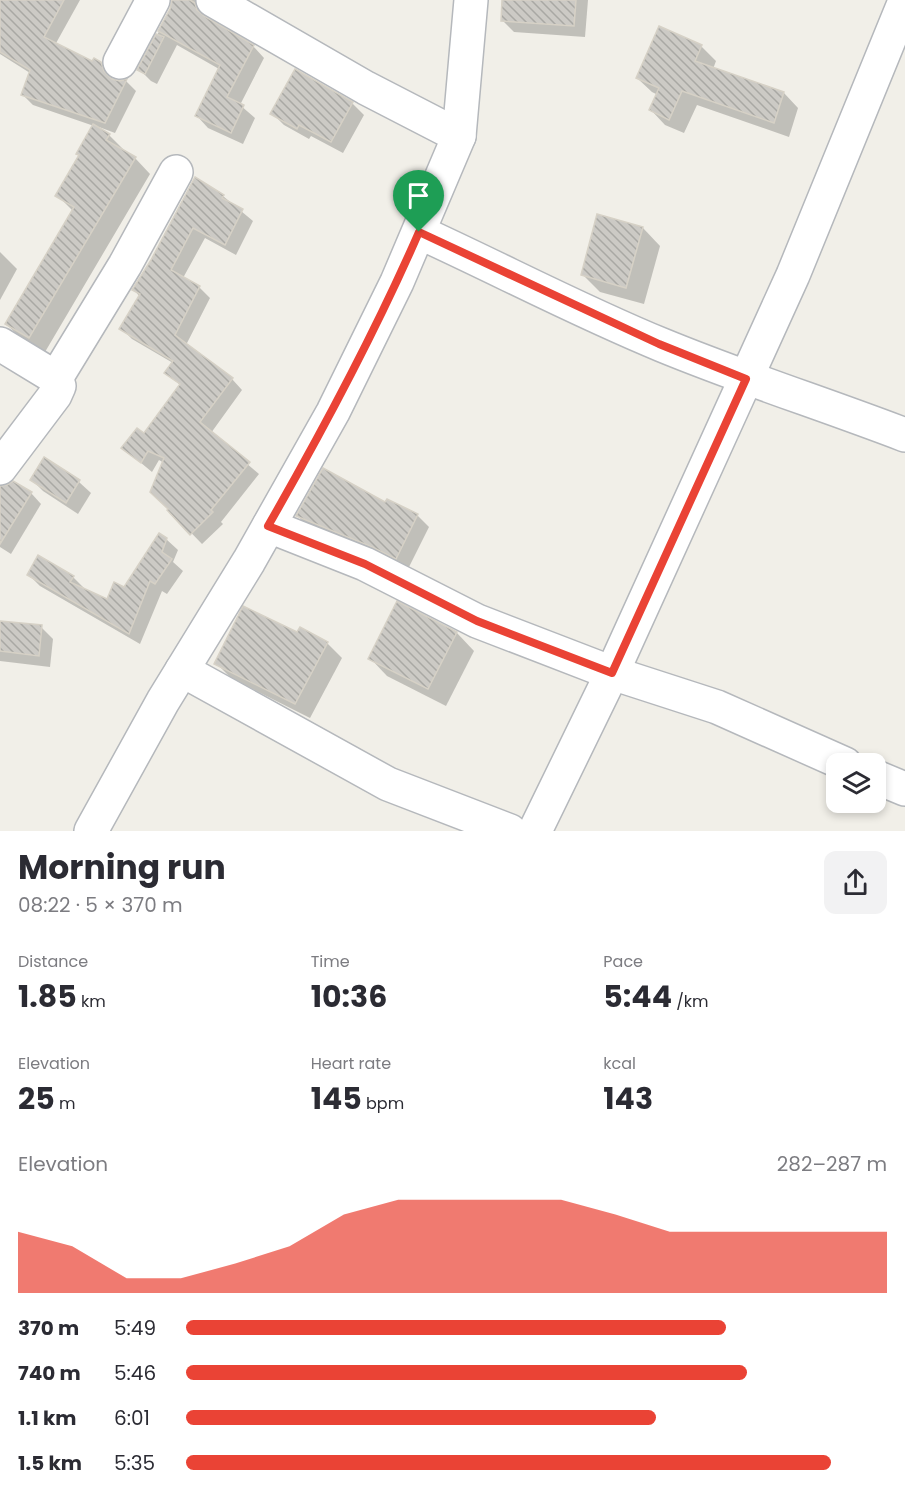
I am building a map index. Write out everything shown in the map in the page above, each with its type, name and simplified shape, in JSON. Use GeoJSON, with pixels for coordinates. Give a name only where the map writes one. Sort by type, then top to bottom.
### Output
{"type":"FeatureCollection","features":[{"type":"Feature","properties":{"kind":"street"},"geometry":{"type":"LineString","coordinates":[[120,62],[153,0]]}},
{"type":"Feature","properties":{"kind":"street"},"geometry":{"type":"LineString","coordinates":[[213,0],[366,88],[459,136]]}},
{"type":"Feature","properties":{"kind":"street"},"geometry":{"type":"LineString","coordinates":[[91,831],[333,412],[397,282],[459,136],[471,0]]}},
{"type":"Feature","properties":{"kind":"street"},"geometry":{"type":"LineString","coordinates":[[535,831],[612,673],[793,275],[905,1]]}},
{"type":"Feature","properties":{"kind":"street"},"geometry":{"type":"LineString","coordinates":[[56,378],[124,265],[176,172]]}},
{"type":"Feature","properties":{"kind":"street"},"geometry":{"type":"LineString","coordinates":[[419,232],[659,344],[746,379],[824,404],[905,435]]}},
{"type":"Feature","properties":{"kind":"street"},"geometry":{"type":"LineString","coordinates":[[0,344],[56,378],[59,386],[55,395],[0,468]]}},
{"type":"Feature","properties":{"kind":"street"},"geometry":{"type":"LineString","coordinates":[[268,526],[365,564],[477,621],[612,673],[717,707],[826,756]]}},
{"type":"Feature","properties":{"kind":"street"},"geometry":{"type":"LineString","coordinates":[[182,670],[388,784],[510,831]]}},
{"type":"Feature","properties":{"kind":"street"},"geometry":{"type":"LineString","coordinates":[[886,781],[905,789]]}},
{"type":"Feature","properties":{"kind":"building"},"geometry":{"type":"Polygon","coordinates":[[[0,0],[64,0],[44,37],[92,61],[94,58],[101,62],[104,71],[112,79],[120,81],[127,79],[105,123],[21,95],[30,70],[0,52],[0,0]]]}},
{"type":"Feature","properties":{"kind":"building"},"geometry":{"type":"Polygon","coordinates":[[[172,0],[190,0],[204,16],[254,45],[227,97],[244,105],[231,133],[195,116],[220,65],[158,31],[170,9],[172,0]]]}},
{"type":"Feature","properties":{"kind":"building"},"geometry":{"type":"Polygon","coordinates":[[[502,0],[576,0],[574,26],[501,21],[502,0]]]}},
{"type":"Feature","properties":{"kind":"building"},"geometry":{"type":"Polygon","coordinates":[[[659,26],[702,45],[695,61],[784,92],[774,123],[682,91],[669,120],[649,110],[659,88],[636,78],[659,26]]]}},
{"type":"Feature","properties":{"kind":"building"},"geometry":{"type":"Polygon","coordinates":[[[156,34],[164,37],[145,74],[137,70],[156,34]]]}},
{"type":"Feature","properties":{"kind":"building"},"geometry":{"type":"Polygon","coordinates":[[[295,69],[353,102],[331,142],[299,125],[297,129],[270,114],[295,69]]]}},
{"type":"Feature","properties":{"kind":"building"},"geometry":{"type":"Polygon","coordinates":[[[93,124],[110,134],[106,140],[136,157],[29,338],[5,324],[74,207],[55,196],[79,155],[76,154],[93,124]]]}},
{"type":"Feature","properties":{"kind":"building"},"geometry":{"type":"Polygon","coordinates":[[[195,177],[224,195],[222,198],[243,209],[225,245],[193,228],[171,270],[200,286],[175,335],[233,378],[200,422],[250,462],[211,510],[213,512],[190,535],[150,492],[164,458],[148,451],[141,463],[121,448],[137,428],[144,433],[180,384],[164,373],[173,361],[119,329],[140,294],[132,290],[151,260],[195,177]]]}},
{"type":"Feature","properties":{"kind":"building"},"geometry":{"type":"Polygon","coordinates":[[[597,214],[643,227],[626,288],[581,275],[597,214]]]}},
{"type":"Feature","properties":{"kind":"building"},"geometry":{"type":"Polygon","coordinates":[[[44,457],[80,480],[66,503],[30,480],[44,457]]]}},
{"type":"Feature","properties":{"kind":"building"},"geometry":{"type":"Polygon","coordinates":[[[323,468],[385,502],[387,499],[418,514],[396,559],[296,516],[323,468]]]}},
{"type":"Feature","properties":{"kind":"building"},"geometry":{"type":"Polygon","coordinates":[[[13,481],[32,492],[0,544],[0,486],[13,481]]]}},
{"type":"Feature","properties":{"kind":"building"},"geometry":{"type":"Polygon","coordinates":[[[159,533],[167,538],[162,552],[172,559],[155,584],[150,581],[129,634],[27,575],[38,555],[74,576],[70,582],[107,599],[114,582],[124,587],[159,533]]]}},
{"type":"Feature","properties":{"kind":"building"},"geometry":{"type":"Polygon","coordinates":[[[397,601],[457,632],[428,689],[368,659],[397,601]]]}},
{"type":"Feature","properties":{"kind":"building"},"geometry":{"type":"Polygon","coordinates":[[[243,606],[297,632],[300,627],[328,642],[295,704],[214,664],[243,606]]]}},
{"type":"Feature","properties":{"kind":"building"},"geometry":{"type":"Polygon","coordinates":[[[0,621],[42,625],[39,656],[0,651],[0,621]]]}},
{"type":"Feature","properties":{"kind":"route"},"geometry":{"type":"LineString","coordinates":[[419,232],[659,344],[746,379],[612,673],[477,621],[365,564],[268,526],[333,412],[419,232]]}}]}
